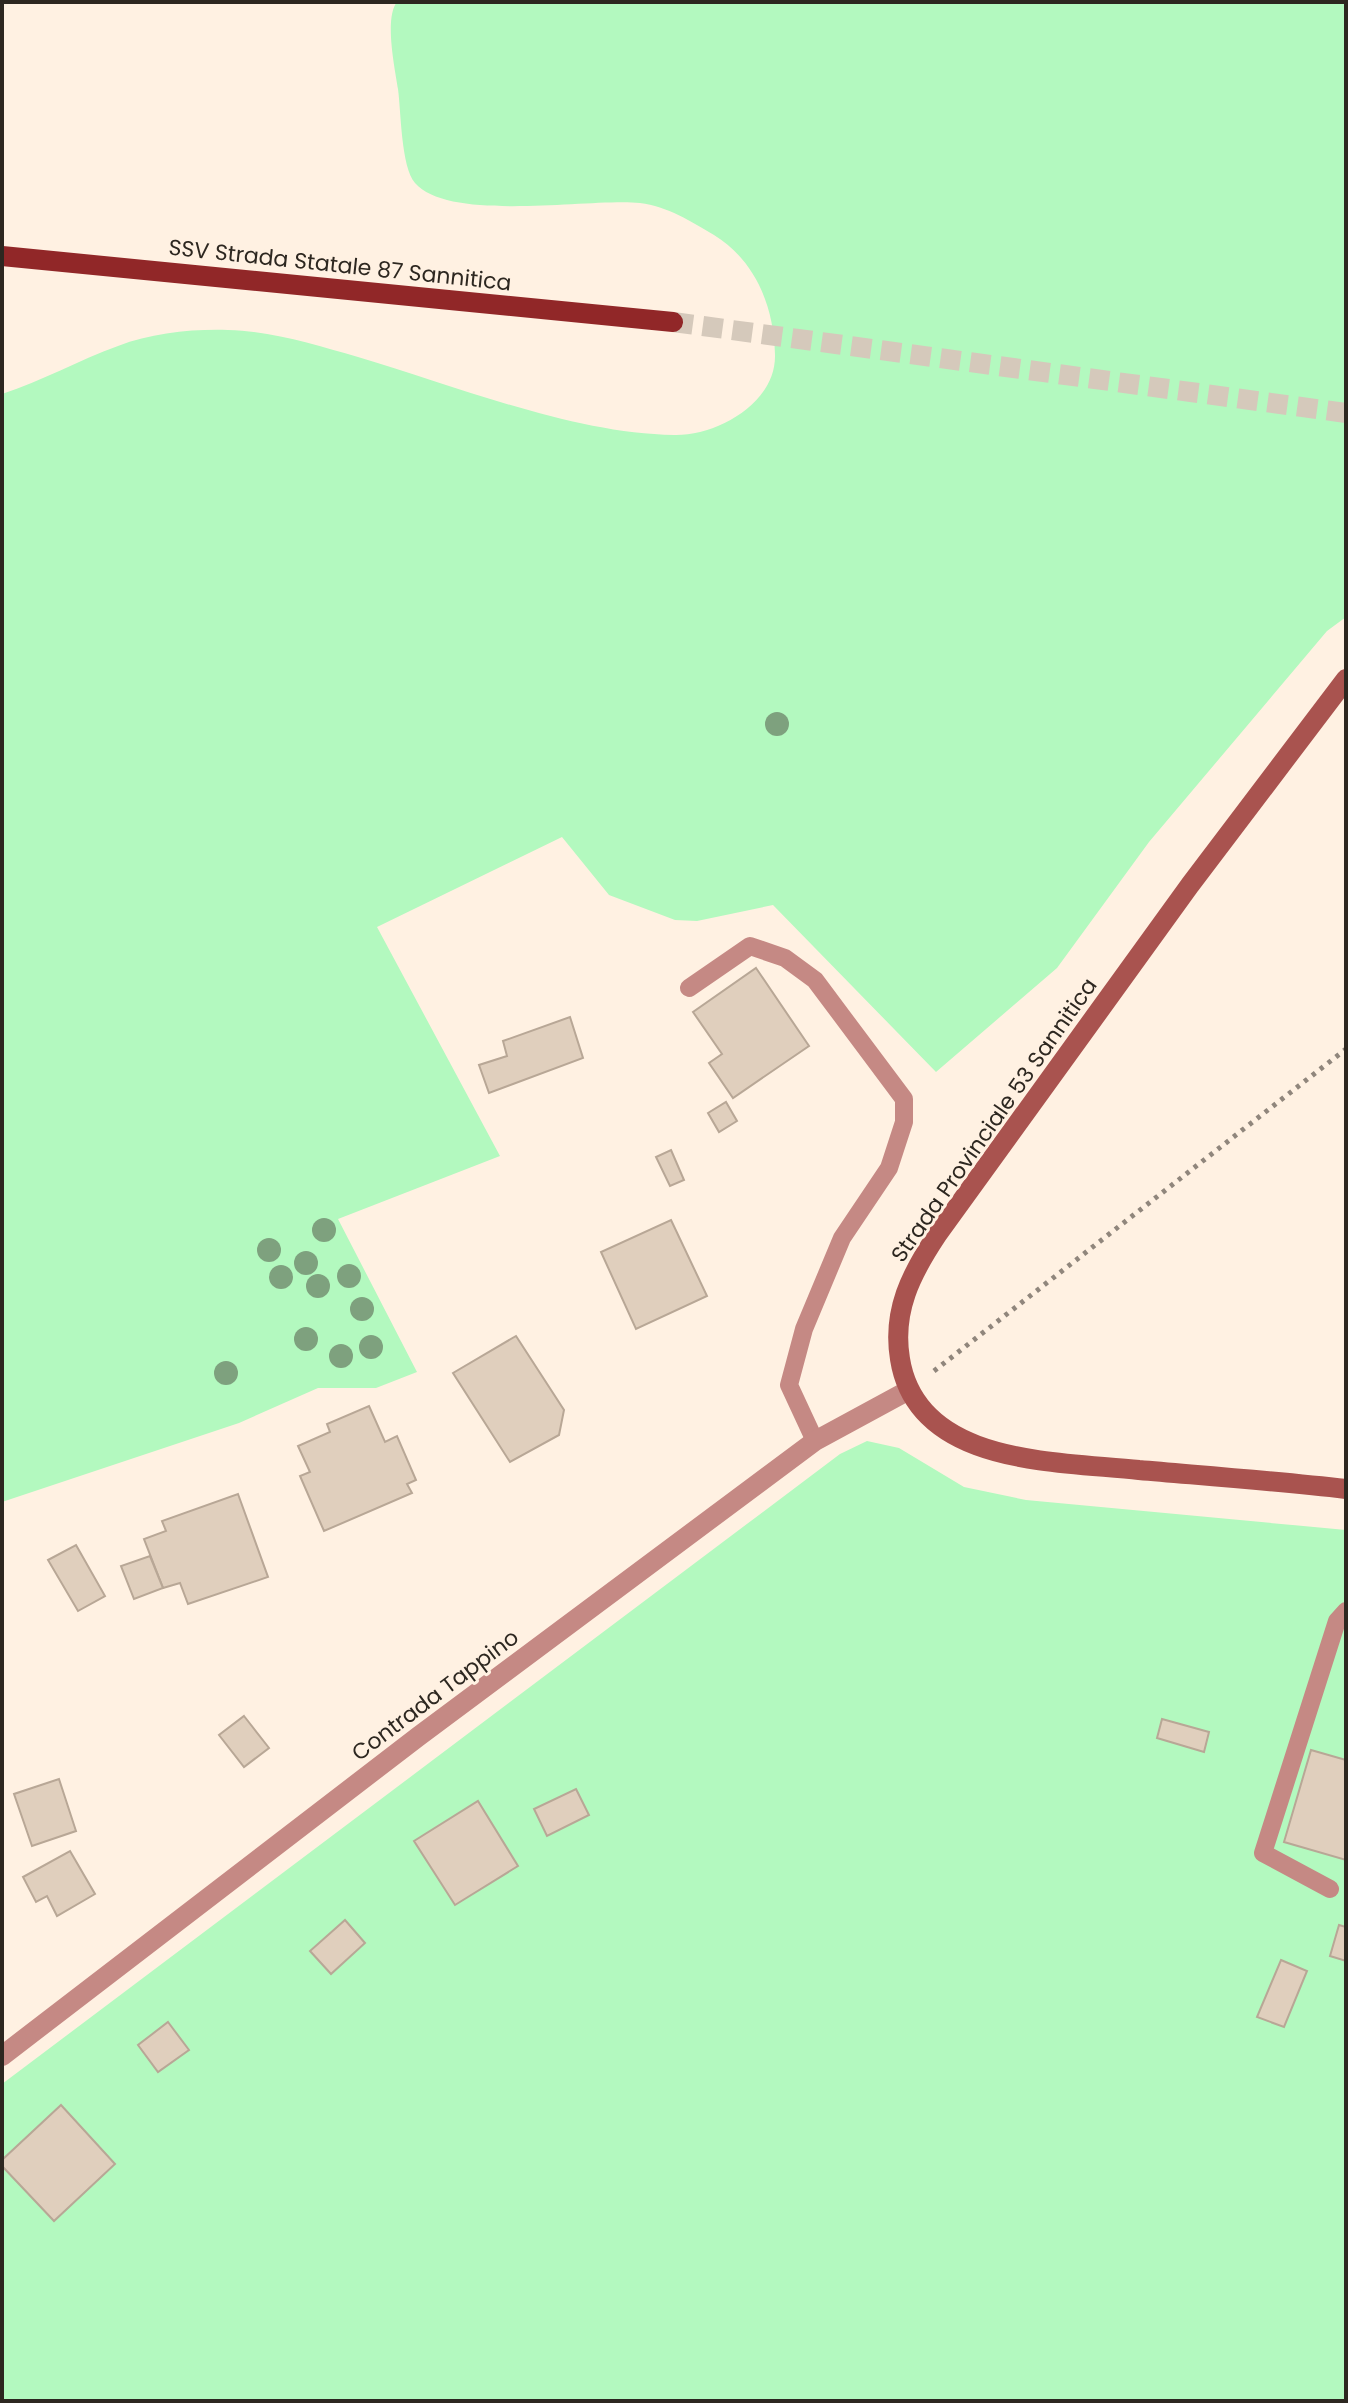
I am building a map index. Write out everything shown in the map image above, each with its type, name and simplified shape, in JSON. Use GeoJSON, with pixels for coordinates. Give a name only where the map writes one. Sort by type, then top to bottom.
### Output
{"type":"FeatureCollection","features":[{"type":"Feature","properties":{"kind":"main road","name":"SSV Strada Statale 87 Sannitica"},"geometry":{"type":"LineString","coordinates":[[2,256],[673,322]]}},
{"type":"Feature","properties":{"kind":"street","name":"Strada Provinciale 53 Sannitica"},"geometry":{"type":"LineString","coordinates":[[1346,679],[1190,885],[918,1264],[906,1290],[897,1329],[901,1367],[909,1390],[923,1411],[943,1428],[1001,1453],[1346,1489]]}},
{"type":"Feature","properties":{"kind":"street","name":"Contrada Tappino"},"geometry":{"type":"LineString","coordinates":[[2,2056],[419,1736],[815,1441],[909,1390]]}},
{"type":"Feature","properties":{"kind":"lane"},"geometry":{"type":"LineString","coordinates":[[689,988],[750,946],[785,958],[815,980],[904,1099],[904,1122],[889,1168],[842,1238],[804,1329],[789,1385],[815,1441]]}},
{"type":"Feature","properties":{"kind":"lane"},"geometry":{"type":"LineString","coordinates":[[1330,1889],[1263,1853],[1337,1621],[1346,1611]]}},
{"type":"Feature","properties":{"kind":"path"},"geometry":{"type":"LineString","coordinates":[[909,1390],[1346,1049]]}},
{"type":"Feature","properties":{"kind":"green space"},"geometry":{"type":"Polygon","coordinates":[[[397,2],[1346,2],[1346,617],[1327,631],[1149,842],[1057,968],[936,1072],[773,905],[697,921],[675,920],[609,895],[562,837],[377,927],[500,1156],[338,1219],[417,1372],[376,1388],[318,1388],[239,1423],[2,1502],[2,394],[144,338],[186,331],[244,331],[326,348],[556,418],[636,433],[674,435],[708,430],[741,413],[766,388],[773,372],[774,337],[760,287],[729,246],[688,220],[660,207],[640,203],[488,206],[458,202],[433,195],[415,183],[404,152],[392,44],[391,20],[397,2]]]}},
{"type":"Feature","properties":{"kind":"green space"},"geometry":{"type":"Polygon","coordinates":[[[867,1441],[899,1448],[964,1487],[1026,1500],[1346,1530],[1346,2401],[2,2401],[2,2084],[840,1454],[867,1441]]]}},
{"type":"Feature","properties":{"kind":"building"},"geometry":{"type":"Polygon","coordinates":[[[756,968],[809,1046],[733,1098],[709,1063],[722,1054],[693,1012],[756,968]]]}},
{"type":"Feature","properties":{"kind":"building"},"geometry":{"type":"Polygon","coordinates":[[[570,1017],[583,1058],[489,1093],[479,1065],[507,1056],[503,1041],[570,1017]]]}},
{"type":"Feature","properties":{"kind":"building"},"geometry":{"type":"Polygon","coordinates":[[[726,1102],[737,1121],[719,1132],[708,1113],[726,1102]]]}},
{"type":"Feature","properties":{"kind":"building"},"geometry":{"type":"Polygon","coordinates":[[[671,1150],[684,1180],[670,1186],[656,1157],[671,1150]]]}},
{"type":"Feature","properties":{"kind":"building"},"geometry":{"type":"Polygon","coordinates":[[[671,1220],[707,1296],[636,1329],[601,1252],[671,1220]]]}},
{"type":"Feature","properties":{"kind":"building"},"geometry":{"type":"Polygon","coordinates":[[[516,1336],[564,1410],[559,1435],[510,1462],[453,1373],[516,1336]]]}},
{"type":"Feature","properties":{"kind":"building"},"geometry":{"type":"Polygon","coordinates":[[[369,1406],[385,1442],[397,1436],[416,1480],[407,1484],[412,1493],[324,1531],[300,1476],[310,1472],[298,1446],[330,1432],[327,1424],[369,1406]]]}},
{"type":"Feature","properties":{"kind":"building"},"geometry":{"type":"Polygon","coordinates":[[[238,1494],[268,1577],[188,1604],[180,1583],[163,1588],[144,1539],[166,1531],[162,1521],[238,1494]]]}},
{"type":"Feature","properties":{"kind":"building"},"geometry":{"type":"Polygon","coordinates":[[[76,1545],[105,1596],[78,1611],[48,1560],[76,1545]]]}},
{"type":"Feature","properties":{"kind":"building"},"geometry":{"type":"Polygon","coordinates":[[[150,1556],[163,1588],[134,1599],[121,1566],[150,1556]]]}},
{"type":"Feature","properties":{"kind":"building"},"geometry":{"type":"Polygon","coordinates":[[[244,1716],[269,1748],[244,1767],[219,1735],[244,1716]]]}},
{"type":"Feature","properties":{"kind":"building"},"geometry":{"type":"Polygon","coordinates":[[[1162,1719],[1209,1732],[1204,1752],[1157,1738],[1162,1719]]]}},
{"type":"Feature","properties":{"kind":"building"},"geometry":{"type":"Polygon","coordinates":[[[1311,1750],[1346,1760],[1346,1860],[1284,1842],[1311,1750]]]}},
{"type":"Feature","properties":{"kind":"building"},"geometry":{"type":"Polygon","coordinates":[[[59,1779],[76,1831],[32,1846],[14,1794],[59,1779]]]}},
{"type":"Feature","properties":{"kind":"building"},"geometry":{"type":"Polygon","coordinates":[[[576,1789],[589,1815],[547,1836],[534,1809],[576,1789]]]}},
{"type":"Feature","properties":{"kind":"building"},"geometry":{"type":"Polygon","coordinates":[[[478,1801],[518,1866],[455,1905],[414,1841],[478,1801]]]}},
{"type":"Feature","properties":{"kind":"building"},"geometry":{"type":"Polygon","coordinates":[[[70,1851],[95,1894],[57,1916],[47,1896],[36,1902],[23,1877],[70,1851]]]}},
{"type":"Feature","properties":{"kind":"building"},"geometry":{"type":"Polygon","coordinates":[[[345,1920],[365,1943],[331,1974],[310,1951],[345,1920]]]}},
{"type":"Feature","properties":{"kind":"building"},"geometry":{"type":"Polygon","coordinates":[[[1339,1925],[1346,1927],[1346,1961],[1330,1956],[1339,1925]]]}},
{"type":"Feature","properties":{"kind":"building"},"geometry":{"type":"Polygon","coordinates":[[[1281,1960],[1307,1971],[1284,2027],[1257,2017],[1281,1960]]]}},
{"type":"Feature","properties":{"kind":"building"},"geometry":{"type":"Polygon","coordinates":[[[168,2022],[189,2050],[158,2072],[138,2045],[168,2022]]]}},
{"type":"Feature","properties":{"kind":"building"},"geometry":{"type":"Polygon","coordinates":[[[61,2105],[115,2164],[54,2221],[2,2166],[2,2160],[61,2105]]]}},
{"type":"Feature","properties":{"kind":"tunnel"},"geometry":{"type":"LineString","coordinates":[[673,322],[1346,413]]}}]}
